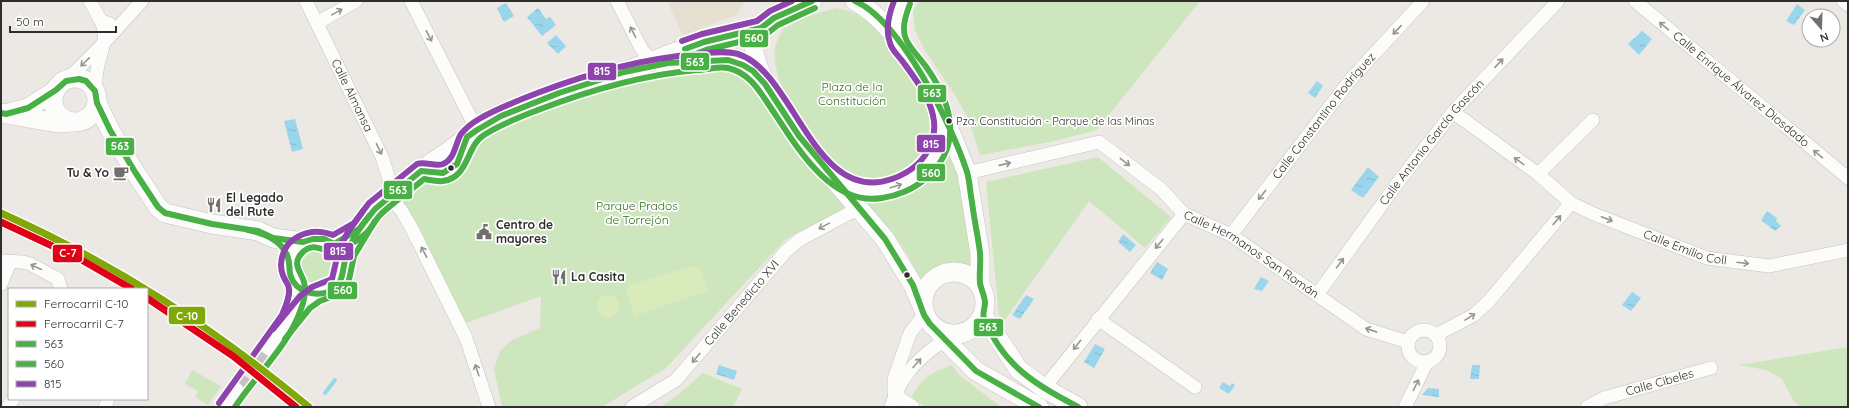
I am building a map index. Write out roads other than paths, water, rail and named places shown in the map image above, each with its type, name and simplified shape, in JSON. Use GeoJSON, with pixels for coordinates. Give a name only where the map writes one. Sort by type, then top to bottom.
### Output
{"type":"FeatureCollection","features":[{"type":"Feature","properties":{"kind":"main road"},"geometry":{"type":"LineString","coordinates":[[765,84],[756,59],[754,47],[755,38],[761,28],[774,18],[812,1]]}},
{"type":"Feature","properties":{"kind":"main road"},"geometry":{"type":"LineString","coordinates":[[855,1],[864,5],[877,16],[897,39],[928,83],[967,172],[980,254],[980,284],[985,300],[983,316],[976,325],[968,331],[947,335]]}},
{"type":"Feature","properties":{"kind":"main road"},"geometry":{"type":"LineString","coordinates":[[897,39],[899,8],[903,1]]}},
{"type":"Feature","properties":{"kind":"main road"},"geometry":{"type":"LineString","coordinates":[[339,252],[375,209],[391,194],[477,130],[501,116],[559,93],[624,72],[704,42],[761,28]]}},
{"type":"Feature","properties":{"kind":"main road"},"geometry":{"type":"LineString","coordinates":[[624,72],[668,63],[728,60],[743,65],[753,71],[765,84],[799,136],[889,244],[913,285],[923,311],[930,324],[947,335],[976,372],[1038,407]]}},
{"type":"Feature","properties":{"kind":"main road"},"geometry":{"type":"LineString","coordinates":[[4,114],[28,108],[61,85],[79,79],[86,81],[96,97],[110,130],[158,207],[165,213],[212,224],[258,231],[273,238],[302,242],[313,239],[324,239],[339,252],[344,272],[339,283],[329,291],[317,294],[300,307],[270,346]]}},
{"type":"Feature","properties":{"kind":"main road"},"geometry":{"type":"LineString","coordinates":[[61,85],[54,104],[60,116],[75,122],[110,130]]}},
{"type":"Feature","properties":{"kind":"main road"},"geometry":{"type":"LineString","coordinates":[[4,114],[57,123],[75,122],[90,116],[96,97]]}},
{"type":"Feature","properties":{"kind":"main road"},"geometry":{"type":"LineString","coordinates":[[823,166],[845,184],[865,191],[876,191],[905,183],[918,176],[929,165],[939,147],[942,138],[941,110]]}},
{"type":"Feature","properties":{"kind":"main road"},"geometry":{"type":"LineString","coordinates":[[273,238],[286,252],[290,260]]}},
{"type":"Feature","properties":{"kind":"main road"},"geometry":{"type":"LineString","coordinates":[[302,242],[294,250],[290,260],[289,269],[291,277],[296,285],[302,290],[317,294]]}},
{"type":"Feature","properties":{"kind":"main road"},"geometry":{"type":"LineString","coordinates":[[923,311],[924,293],[931,281],[942,273],[956,271],[969,275],[980,284]]}},
{"type":"Feature","properties":{"kind":"main road"},"geometry":{"type":"LineString","coordinates":[[289,322],[295,302],[296,285]]}},
{"type":"Feature","properties":{"kind":"main road"},"geometry":{"type":"LineString","coordinates":[[983,316],[987,325],[1019,370],[1044,388],[1078,407]]}},
{"type":"Feature","properties":{"kind":"street"},"geometry":{"type":"LineString","coordinates":[[90,1],[101,21],[105,33],[98,66],[96,97]]}},
{"type":"Feature","properties":{"kind":"street"},"geometry":{"type":"LineString","coordinates":[[61,85],[104,43],[142,1]]}},
{"type":"Feature","properties":{"kind":"street","name":"Calle Almansa"},"geometry":{"type":"LineString","coordinates":[[306,1],[382,157],[391,194]]}},
{"type":"Feature","properties":{"kind":"street"},"geometry":{"type":"LineString","coordinates":[[317,23],[356,1]]}},
{"type":"Feature","properties":{"kind":"street"},"geometry":{"type":"LineString","coordinates":[[412,1],[477,130]]}},
{"type":"Feature","properties":{"kind":"street"},"geometry":{"type":"LineString","coordinates":[[617,1],[642,50],[653,61]]}},
{"type":"Feature","properties":{"kind":"street","name":"Calle Constantino Rodríguez"},"geometry":{"type":"LineString","coordinates":[[1231,235],[1351,79],[1423,1]]}},
{"type":"Feature","properties":{"kind":"street","name":"Calle Antonio García Gascón"},"geometry":{"type":"LineString","coordinates":[[1317,295],[1396,185],[1453,112],[1558,1]]}},
{"type":"Feature","properties":{"kind":"street","name":"Calle Enrique Álvarez Diosdado"},"geometry":{"type":"LineString","coordinates":[[1635,1],[1846,171]]}},
{"type":"Feature","properties":{"kind":"street"},"geometry":{"type":"LineString","coordinates":[[1842,1],[1848,5]]}},
{"type":"Feature","properties":{"kind":"street"},"geometry":{"type":"LineString","coordinates":[[101,21],[109,24],[122,24]]}},
{"type":"Feature","properties":{"kind":"street","name":"Calle Emilio Coll"},"geometry":{"type":"LineString","coordinates":[[1453,112],[1538,174],[1571,203],[1708,258],[1769,266],[1848,250]]}},
{"type":"Feature","properties":{"kind":"street"},"geometry":{"type":"LineString","coordinates":[[1538,174],[1594,120]]}},
{"type":"Feature","properties":{"kind":"street","name":"Calle Hermanos San Román"},"geometry":{"type":"LineString","coordinates":[[967,172],[1099,142],[1161,189],[1184,214],[1231,235],[1366,329],[1408,342]]}},
{"type":"Feature","properties":{"kind":"street"},"geometry":{"type":"LineString","coordinates":[[391,194],[411,227],[466,338],[489,407]]}},
{"type":"Feature","properties":{"kind":"street"},"geometry":{"type":"LineString","coordinates":[[1436,336],[1474,315],[1489,301],[1571,203]]}},
{"type":"Feature","properties":{"kind":"street","name":"Calle Benedicto XVI"},"geometry":{"type":"LineString","coordinates":[[632,407],[676,380],[786,250],[799,240],[859,208]]}},
{"type":"Feature","properties":{"kind":"street"},"geometry":{"type":"LineString","coordinates":[[1044,388],[1184,214]]}},
{"type":"Feature","properties":{"kind":"street"},"geometry":{"type":"LineString","coordinates":[[1,284],[6,262],[23,262],[58,279],[61,288]]}},
{"type":"Feature","properties":{"kind":"street"},"geometry":{"type":"LineString","coordinates":[[893,401],[894,379],[910,333],[923,311]]}},
{"type":"Feature","properties":{"kind":"street"},"geometry":{"type":"LineString","coordinates":[[1098,319],[1195,387]]}},
{"type":"Feature","properties":{"kind":"street"},"geometry":{"type":"LineString","coordinates":[[1428,330],[1436,336],[1440,344],[1439,354],[1436,358],[1427,362],[1416,361],[1412,357],[1408,347],[1410,337],[1418,331],[1428,330]]}},
{"type":"Feature","properties":{"kind":"street"},"geometry":{"type":"LineString","coordinates":[[893,401],[909,371],[947,335]]}},
{"type":"Feature","properties":{"kind":"street"},"geometry":{"type":"LineString","coordinates":[[1405,407],[1427,362]]}},
{"type":"Feature","properties":{"kind":"street","name":"Calle Cibeles"},"geometry":{"type":"LineString","coordinates":[[1587,407],[1604,398],[1711,368]]}},
{"type":"Feature","properties":{"kind":"street"},"geometry":{"type":"LineString","coordinates":[[893,401],[913,407]]}},
{"type":"Feature","properties":{"kind":"water"},"geometry":{"type":"Polygon","coordinates":[[[506,3],[514,16],[504,22],[497,8],[506,3]]]}},
{"type":"Feature","properties":{"kind":"water"},"geometry":{"type":"Polygon","coordinates":[[[1797,4],[1802,8],[1801,8],[1801,15],[1794,25],[1786,21],[1797,4]]]}},
{"type":"Feature","properties":{"kind":"water"},"geometry":{"type":"Polygon","coordinates":[[[538,8],[546,19],[550,17],[556,25],[542,36],[527,17],[538,8]]]}},
{"type":"Feature","properties":{"kind":"water"},"geometry":{"type":"Polygon","coordinates":[[[1642,31],[1652,39],[1639,55],[1628,44],[1642,31]]]}},
{"type":"Feature","properties":{"kind":"water"},"geometry":{"type":"Polygon","coordinates":[[[556,35],[566,46],[558,54],[547,43],[556,35]]]}},
{"type":"Feature","properties":{"kind":"water"},"geometry":{"type":"Polygon","coordinates":[[[1317,81],[1323,86],[1315,98],[1308,93],[1317,81]]]}},
{"type":"Feature","properties":{"kind":"water"},"geometry":{"type":"Polygon","coordinates":[[[295,119],[303,149],[292,152],[284,121],[295,119]]]}},
{"type":"Feature","properties":{"kind":"water"},"geometry":{"type":"Polygon","coordinates":[[[1368,167],[1379,177],[1363,198],[1351,190],[1368,167]]]}},
{"type":"Feature","properties":{"kind":"water"},"geometry":{"type":"Polygon","coordinates":[[[1767,211],[1777,218],[1776,221],[1781,226],[1775,231],[1761,220],[1767,211]]]}},
{"type":"Feature","properties":{"kind":"water"},"geometry":{"type":"Polygon","coordinates":[[[1123,234],[1136,245],[1130,252],[1118,242],[1123,234]]]}},
{"type":"Feature","properties":{"kind":"water"},"geometry":{"type":"Polygon","coordinates":[[[1157,262],[1168,269],[1162,280],[1150,273],[1157,262]]]}},
{"type":"Feature","properties":{"kind":"water"},"geometry":{"type":"Polygon","coordinates":[[[1261,277],[1269,281],[1262,291],[1254,289],[1261,277]]]}},
{"type":"Feature","properties":{"kind":"water"},"geometry":{"type":"Polygon","coordinates":[[[1632,292],[1641,298],[1631,311],[1622,305],[1632,292]]]}},
{"type":"Feature","properties":{"kind":"water"},"geometry":{"type":"Polygon","coordinates":[[[1026,295],[1034,299],[1020,319],[1012,315],[1026,295]]]}},
{"type":"Feature","properties":{"kind":"water"},"geometry":{"type":"Polygon","coordinates":[[[1095,344],[1105,349],[1094,368],[1084,362],[1095,344]]]}},
{"type":"Feature","properties":{"kind":"water"},"geometry":{"type":"Polygon","coordinates":[[[719,365],[737,371],[734,380],[716,374],[719,365]]]}},
{"type":"Feature","properties":{"kind":"water"},"geometry":{"type":"Polygon","coordinates":[[[1472,365],[1480,365],[1479,379],[1470,379],[1472,365]]]}},
{"type":"Feature","properties":{"kind":"water"},"geometry":{"type":"Polygon","coordinates":[[[1223,382],[1230,386],[1232,383],[1235,385],[1229,394],[1219,388],[1223,382]]]}},
{"type":"Feature","properties":{"kind":"water"},"geometry":{"type":"Polygon","coordinates":[[[1428,388],[1439,389],[1439,397],[1422,395],[1428,388]]]}},
{"type":"Feature","properties":{"kind":"waterway"},"geometry":{"type":"LineString","coordinates":[[325,393],[335,380]]}},
{"type":"Feature","properties":{"kind":"tunnel"},"geometry":{"type":"LineString","coordinates":[[235,392],[270,346]]}},
{"type":"Feature","properties":{"kind":"rail line","name":"C-10"},"geometry":{"type":"LineString","coordinates":[[1,213],[84,254],[144,288]]}},
{"type":"Feature","properties":{"kind":"rail line","name":"C-7"},"geometry":{"type":"LineString","coordinates":[[1,222],[80,259],[130,288]]}},
{"type":"Feature","properties":{"kind":"rail line","name":"C-10"},"geometry":{"type":"LineString","coordinates":[[148,291],[236,350],[309,407]]}},
{"type":"Feature","properties":{"kind":"rail line","name":"C-7"},"geometry":{"type":"LineString","coordinates":[[148,299],[233,356],[296,407]]}},
{"type":"Feature","properties":{"kind":"place","name":"Pza. Constitución - Parque de las Minas"},"geometry":{"type":"Point","coordinates":[949,121]}},
{"type":"Feature","properties":{"kind":"place","name":"Tu & Yo"},"geometry":{"type":"Point","coordinates":[121,173]}},
{"type":"Feature","properties":{"kind":"place","name":"El Legado del Rute"},"geometry":{"type":"Point","coordinates":[214,205]}},
{"type":"Feature","properties":{"kind":"place","name":"Centro de mayores"},"geometry":{"type":"Point","coordinates":[484,232]}},
{"type":"Feature","properties":{"kind":"place","name":"La Casita"},"geometry":{"type":"Point","coordinates":[559,277]}},
{"type":"Feature","properties":{"kind":"park label","name":"Plaza de la Constitución"},"geometry":{"type":"Point","coordinates":[852,94]}},
{"type":"Feature","properties":{"kind":"park label","name":"Parque Prados de Torrejón"},"geometry":{"type":"Point","coordinates":[637,213]}}]}
